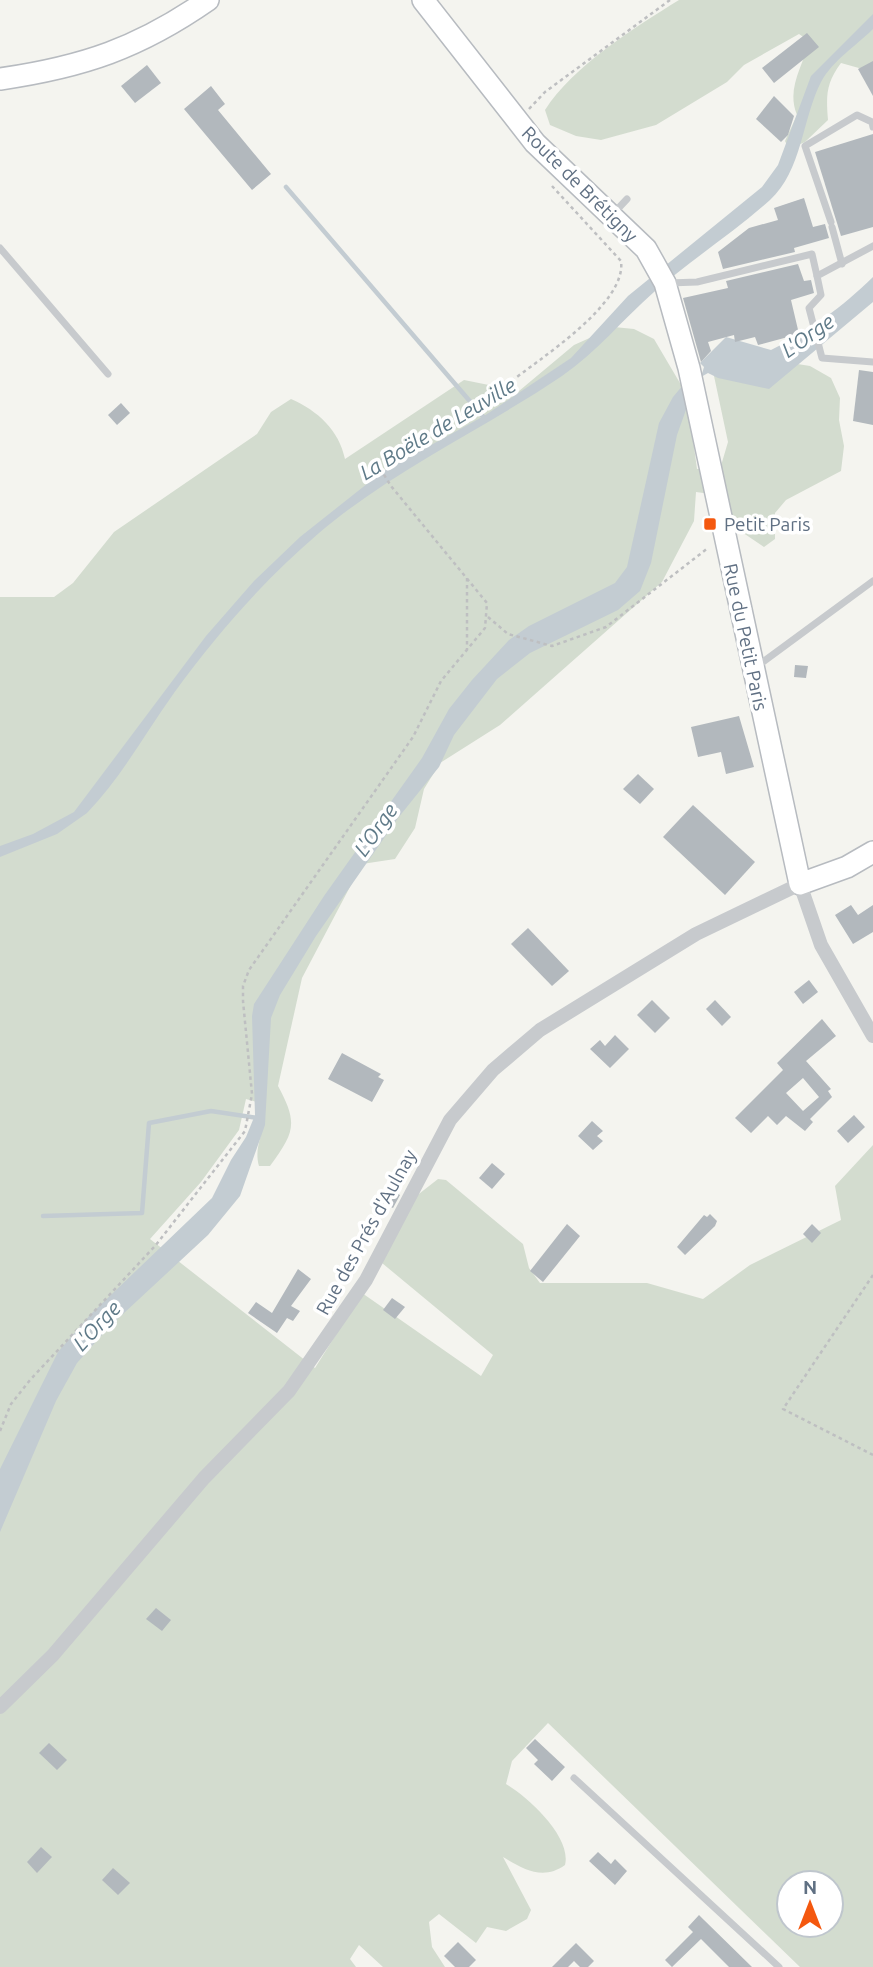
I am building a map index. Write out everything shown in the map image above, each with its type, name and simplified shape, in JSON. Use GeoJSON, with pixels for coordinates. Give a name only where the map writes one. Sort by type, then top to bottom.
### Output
{"type":"FeatureCollection","features":[{"type":"Feature","properties":{"kind":"street"},"geometry":{"type":"LineString","coordinates":[[0,79],[111,55],[147,39],[208,0]]}},
{"type":"Feature","properties":{"kind":"street","name":"Route de Brétigny"},"geometry":{"type":"LineString","coordinates":[[423,0],[535,143],[646,249],[660,274],[689,368],[693,391]]}},
{"type":"Feature","properties":{"kind":"street","name":"Rue du Petit Paris"},"geometry":{"type":"LineString","coordinates":[[693,391],[800,884]]}},
{"type":"Feature","properties":{"kind":"street"},"geometry":{"type":"LineString","coordinates":[[873,852],[847,867],[800,884],[821,946],[873,1036]]}},
{"type":"Feature","properties":{"kind":"street","name":"Rue des Prés d'Aulnay"},"geometry":{"type":"LineString","coordinates":[[0,1707],[53,1655],[204,1478],[289,1391],[366,1280],[450,1120],[494,1070],[540,1030],[696,934],[800,884]]}},
{"type":"Feature","properties":{"kind":"lane"},"geometry":{"type":"LineString","coordinates":[[842,264],[832,224],[805,146],[857,116],[872,122],[873,127]]}},
{"type":"Feature","properties":{"kind":"lane"},"geometry":{"type":"LineString","coordinates":[[611,217],[627,199]]}},
{"type":"Feature","properties":{"kind":"lane"},"geometry":{"type":"LineString","coordinates":[[817,276],[873,246]]}},
{"type":"Feature","properties":{"kind":"lane"},"geometry":{"type":"LineString","coordinates":[[0,248],[108,374]]}},
{"type":"Feature","properties":{"kind":"lane"},"geometry":{"type":"LineString","coordinates":[[660,274],[697,282],[812,254],[821,295],[809,308],[822,358],[873,362]]}},
{"type":"Feature","properties":{"kind":"lane"},"geometry":{"type":"LineString","coordinates":[[752,670],[873,581]]}},
{"type":"Feature","properties":{"kind":"lane"},"geometry":{"type":"LineString","coordinates":[[574,1778],[779,1967]]}},
{"type":"Feature","properties":{"kind":"path"},"geometry":{"type":"LineString","coordinates":[[545,92],[670,0]]}},
{"type":"Feature","properties":{"kind":"path"},"geometry":{"type":"LineString","coordinates":[[0,1432],[11,1404],[30,1380],[155,1246],[244,1131],[252,1094],[243,1001],[243,986],[249,970],[413,737],[441,681],[485,628],[488,617],[487,603],[391,486],[379,465],[382,457],[395,448],[474,412],[561,344],[602,305],[621,276],[621,261],[549,183]]}},
{"type":"Feature","properties":{"kind":"path"},"geometry":{"type":"LineString","coordinates":[[488,617],[509,634],[552,646],[606,627],[708,548]]}},
{"type":"Feature","properties":{"kind":"path"},"geometry":{"type":"LineString","coordinates":[[467,578],[467,650]]}},
{"type":"Feature","properties":{"kind":"path"},"geometry":{"type":"LineString","coordinates":[[873,1275],[783,1409],[873,1455]]}},
{"type":"Feature","properties":{"kind":"shaded area"},"geometry":{"type":"Polygon","coordinates":[[[679,0],[873,0],[873,64],[866,70],[841,63],[828,90],[828,120],[805,142],[789,149],[785,141],[797,115],[794,87],[809,41],[799,34],[744,65],[727,82],[656,125],[601,140],[576,136],[550,125],[545,110],[571,78],[606,49],[679,0]]]}},
{"type":"Feature","properties":{"kind":"shaded area"},"geometry":{"type":"Polygon","coordinates":[[[614,327],[634,329],[654,339],[687,395],[697,469],[720,469],[728,442],[714,376],[785,362],[810,366],[831,378],[840,398],[839,420],[844,446],[841,471],[786,500],[775,513],[775,539],[764,547],[724,520],[711,494],[696,492],[694,521],[662,582],[500,725],[440,763],[424,789],[415,828],[395,859],[362,864],[302,978],[278,1086],[291,1119],[285,1144],[270,1166],[259,1166],[257,1158],[262,1128],[261,1112],[257,1102],[246,1099],[239,1130],[201,1182],[150,1239],[315,1368],[362,1293],[481,1376],[493,1355],[382,1263],[415,1197],[438,1179],[446,1180],[523,1244],[529,1268],[540,1283],[647,1283],[703,1299],[750,1265],[841,1220],[835,1186],[873,1145],[873,1967],[800,1967],[548,1723],[512,1761],[506,1784],[536,1808],[555,1830],[562,1842],[565,1865],[557,1870],[541,1873],[526,1869],[503,1857],[531,1910],[527,1919],[506,1931],[487,1927],[476,1943],[439,1914],[429,1922],[432,1947],[445,1967],[383,1967],[359,1945],[350,1959],[356,1967],[0,1967],[0,597],[54,597],[73,583],[114,532],[257,434],[271,412],[291,399],[310,409],[326,423],[338,439],[345,459],[464,380],[519,391],[574,345],[614,327]]]}},
{"type":"Feature","properties":{"kind":"water"},"geometry":{"type":"Polygon","coordinates":[[[873,14],[873,29],[838,60],[821,82],[789,175],[770,200],[654,292],[575,367],[532,396],[377,489],[319,533],[260,589],[224,629],[174,693],[111,785],[87,813],[57,834],[0,857],[0,846],[33,834],[74,812],[206,636],[254,581],[300,537],[382,472],[484,416],[571,358],[628,296],[762,187],[778,165],[811,76],[873,14]]]}},
{"type":"Feature","properties":{"kind":"water","name":"L'Orge"},"geometry":{"type":"Polygon","coordinates":[[[873,277],[873,302],[769,389],[718,378],[708,373],[701,377],[704,367],[700,363],[726,337],[771,350],[825,318],[873,277]]]}},
{"type":"Feature","properties":{"kind":"water","name":"L'Orge"},"geometry":{"type":"Polygon","coordinates":[[[693,373],[692,393],[677,435],[651,563],[640,591],[618,610],[530,653],[497,679],[454,735],[439,767],[398,818],[316,936],[280,995],[271,1018],[265,1125],[240,1196],[208,1235],[109,1327],[77,1363],[56,1401],[0,1532],[0,1469],[58,1352],[90,1315],[212,1198],[246,1137],[255,1115],[252,1016],[254,1004],[324,896],[422,758],[449,709],[472,680],[509,640],[529,626],[615,583],[627,567],[659,423],[673,397],[693,373]]]}},
{"type":"Feature","properties":{"kind":"building"},"geometry":{"type":"Polygon","coordinates":[[[807,33],[819,47],[774,83],[762,68],[807,33]]]}},
{"type":"Feature","properties":{"kind":"building"},"geometry":{"type":"Polygon","coordinates":[[[873,61],[873,96],[858,69],[873,61]]]}},
{"type":"Feature","properties":{"kind":"building"},"geometry":{"type":"Polygon","coordinates":[[[147,65],[161,83],[135,103],[121,86],[147,65]]]}},
{"type":"Feature","properties":{"kind":"building"},"geometry":{"type":"Polygon","coordinates":[[[211,86],[225,104],[218,110],[271,174],[252,190],[184,109],[211,86]]]}},
{"type":"Feature","properties":{"kind":"building"},"geometry":{"type":"Polygon","coordinates":[[[774,96],[794,116],[788,135],[781,142],[756,119],[774,96]]]}},
{"type":"Feature","properties":{"kind":"building"},"geometry":{"type":"Polygon","coordinates":[[[873,134],[873,227],[841,236],[815,152],[873,134]]]}},
{"type":"Feature","properties":{"kind":"building"},"geometry":{"type":"Polygon","coordinates":[[[804,198],[813,227],[825,224],[829,238],[794,248],[795,252],[723,269],[718,252],[749,228],[778,220],[774,208],[804,198]]]}},
{"type":"Feature","properties":{"kind":"building"},"geometry":{"type":"Polygon","coordinates":[[[798,264],[804,281],[811,280],[814,293],[791,300],[799,334],[758,345],[755,337],[735,342],[734,335],[708,342],[711,351],[701,362],[683,298],[728,288],[726,281],[798,264]]]}},
{"type":"Feature","properties":{"kind":"building"},"geometry":{"type":"Polygon","coordinates":[[[859,370],[873,372],[873,425],[853,421],[859,370]]]}},
{"type":"Feature","properties":{"kind":"building"},"geometry":{"type":"Polygon","coordinates":[[[121,403],[130,413],[117,425],[108,415],[121,403]]]}},
{"type":"Feature","properties":{"kind":"building"},"geometry":{"type":"Polygon","coordinates":[[[795,665],[808,666],[806,678],[794,677],[795,665]]]}},
{"type":"Feature","properties":{"kind":"building"},"geometry":{"type":"Polygon","coordinates":[[[739,716],[754,767],[726,774],[721,752],[698,757],[691,727],[739,716]]]}},
{"type":"Feature","properties":{"kind":"building"},"geometry":{"type":"Polygon","coordinates":[[[638,774],[654,789],[640,804],[623,789],[638,774]]]}},
{"type":"Feature","properties":{"kind":"building"},"geometry":{"type":"Polygon","coordinates":[[[693,805],[755,862],[725,895],[663,837],[693,805]]]}},
{"type":"Feature","properties":{"kind":"building"},"geometry":{"type":"Polygon","coordinates":[[[851,905],[858,915],[873,905],[873,932],[853,944],[835,915],[851,905]]]}},
{"type":"Feature","properties":{"kind":"building"},"geometry":{"type":"Polygon","coordinates":[[[528,928],[569,971],[552,986],[511,944],[528,928]]]}},
{"type":"Feature","properties":{"kind":"building"},"geometry":{"type":"Polygon","coordinates":[[[809,980],[818,992],[803,1004],[794,992],[809,980]]]}},
{"type":"Feature","properties":{"kind":"building"},"geometry":{"type":"Polygon","coordinates":[[[652,1000],[670,1018],[655,1033],[637,1015],[652,1000]]]}},
{"type":"Feature","properties":{"kind":"building"},"geometry":{"type":"Polygon","coordinates":[[[715,1000],[731,1017],[722,1026],[706,1009],[715,1000]]]}},
{"type":"Feature","properties":{"kind":"building"},"geometry":{"type":"Polygon","coordinates":[[[822,1019],[836,1036],[806,1061],[831,1089],[828,1091],[832,1097],[810,1119],[813,1122],[805,1131],[786,1116],[777,1125],[768,1116],[751,1133],[735,1118],[783,1070],[777,1063],[822,1019]],[[803,1078],[786,1093],[803,1111],[819,1097],[803,1078]]]}},
{"type":"Feature","properties":{"kind":"building"},"geometry":{"type":"Polygon","coordinates":[[[615,1035],[629,1049],[610,1068],[590,1049],[600,1040],[605,1046],[615,1035]]]}},
{"type":"Feature","properties":{"kind":"building"},"geometry":{"type":"Polygon","coordinates":[[[342,1053],[381,1074],[378,1077],[384,1080],[372,1102],[328,1079],[342,1053]]]}},
{"type":"Feature","properties":{"kind":"building"},"geometry":{"type":"Polygon","coordinates":[[[854,1115],[865,1127],[848,1143],[837,1131],[854,1115]]]}},
{"type":"Feature","properties":{"kind":"building"},"geometry":{"type":"Polygon","coordinates":[[[592,1121],[603,1131],[597,1136],[603,1141],[593,1150],[578,1136],[592,1121]]]}},
{"type":"Feature","properties":{"kind":"building"},"geometry":{"type":"Polygon","coordinates":[[[492,1163],[505,1174],[492,1189],[479,1178],[492,1163]]]}},
{"type":"Feature","properties":{"kind":"building"},"geometry":{"type":"Polygon","coordinates":[[[387,1188],[400,1195],[393,1208],[380,1202],[387,1188]]]}},
{"type":"Feature","properties":{"kind":"building"},"geometry":{"type":"Polygon","coordinates":[[[710,1214],[717,1221],[715,1226],[685,1255],[677,1247],[704,1215],[707,1217],[710,1214]]]}},
{"type":"Feature","properties":{"kind":"building"},"geometry":{"type":"Polygon","coordinates":[[[567,1224],[580,1236],[543,1282],[530,1271],[567,1224]]]}},
{"type":"Feature","properties":{"kind":"building"},"geometry":{"type":"Polygon","coordinates":[[[812,1224],[821,1233],[812,1243],[803,1234],[812,1224]]]}},
{"type":"Feature","properties":{"kind":"building"},"geometry":{"type":"Polygon","coordinates":[[[298,1269],[311,1279],[291,1306],[300,1311],[293,1321],[287,1318],[277,1333],[248,1313],[256,1302],[272,1313],[298,1269]]]}},
{"type":"Feature","properties":{"kind":"building"},"geometry":{"type":"Polygon","coordinates":[[[392,1298],[405,1307],[395,1319],[383,1310],[392,1298]]]}},
{"type":"Feature","properties":{"kind":"building"},"geometry":{"type":"Polygon","coordinates":[[[156,1608],[171,1620],[162,1631],[146,1619],[156,1608]]]}},
{"type":"Feature","properties":{"kind":"building"},"geometry":{"type":"Polygon","coordinates":[[[535,1739],[565,1767],[552,1781],[534,1764],[538,1760],[526,1748],[535,1739]]]}},
{"type":"Feature","properties":{"kind":"building"},"geometry":{"type":"Polygon","coordinates":[[[49,1743],[67,1760],[57,1770],[39,1753],[49,1743]]]}},
{"type":"Feature","properties":{"kind":"building"},"geometry":{"type":"Polygon","coordinates":[[[41,1847],[52,1857],[37,1873],[27,1862],[41,1847]]]}},
{"type":"Feature","properties":{"kind":"building"},"geometry":{"type":"Polygon","coordinates":[[[598,1852],[611,1864],[615,1859],[627,1871],[615,1885],[589,1861],[598,1852]]]}},
{"type":"Feature","properties":{"kind":"building"},"geometry":{"type":"Polygon","coordinates":[[[113,1868],[130,1883],[118,1895],[102,1880],[113,1868]]]}},
{"type":"Feature","properties":{"kind":"building"},"geometry":{"type":"Polygon","coordinates":[[[699,1915],[752,1967],[729,1967],[701,1939],[672,1967],[665,1960],[693,1932],[688,1927],[699,1915]]]}},
{"type":"Feature","properties":{"kind":"building"},"geometry":{"type":"Polygon","coordinates":[[[458,1942],[476,1960],[469,1967],[455,1967],[444,1956],[458,1942]]]}},
{"type":"Feature","properties":{"kind":"building"},"geometry":{"type":"Polygon","coordinates":[[[576,1943],[594,1961],[588,1967],[580,1967],[574,1961],[568,1967],[552,1967],[576,1943]]]}},
{"type":"Feature","properties":{"kind":"waterway","name":"La Boële de Leuville"},"geometry":{"type":"LineString","coordinates":[[286,187],[486,420]]}},
{"type":"Feature","properties":{"kind":"waterway"},"geometry":{"type":"LineString","coordinates":[[43,1216],[142,1213],[149,1123],[211,1111],[257,1118]]}},
{"type":"Feature","properties":{"kind":"place","name":"Petit Paris"},"geometry":{"type":"Point","coordinates":[710,524]}}]}
